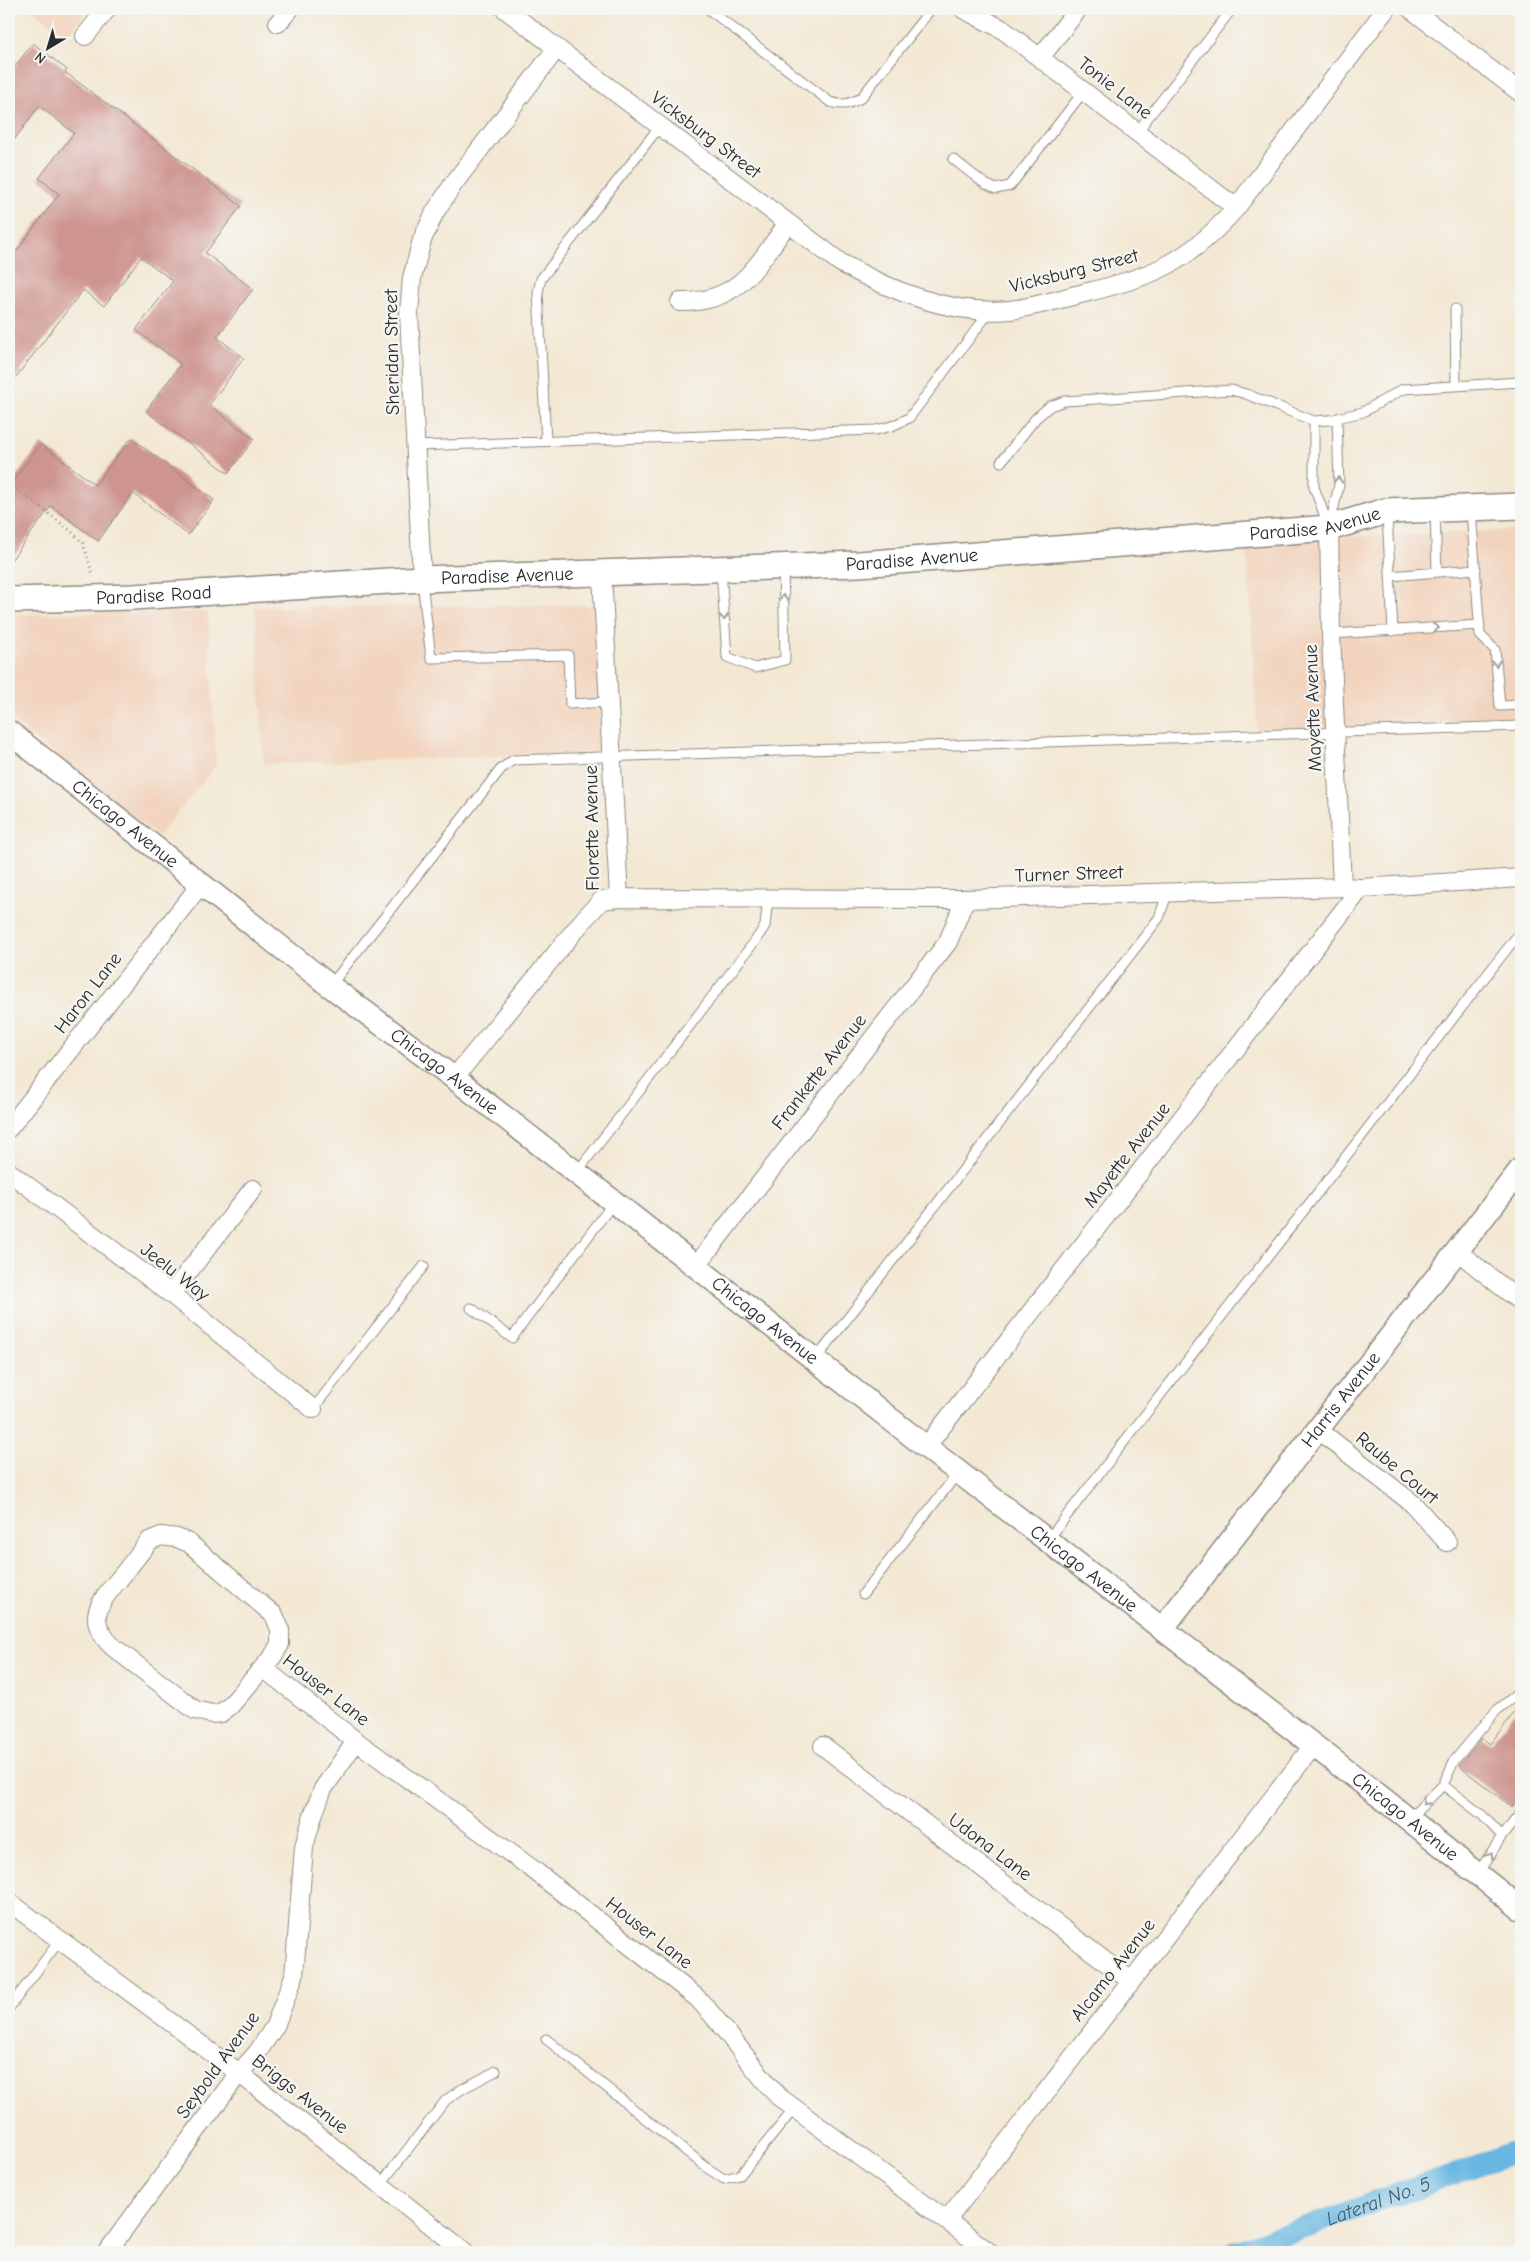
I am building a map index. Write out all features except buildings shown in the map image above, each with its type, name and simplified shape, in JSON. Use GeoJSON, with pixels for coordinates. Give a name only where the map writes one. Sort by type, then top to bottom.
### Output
{"type":"FeatureCollection","features":[{"type":"Feature","properties":{"kind":"main road","name":"Paradise Avenue"},"geometry":{"type":"LineString","coordinates":[[300,587],[422,579],[859,564],[1329,528],[1386,511],[1521,506]]}},
{"type":"Feature","properties":{"kind":"main road","name":"Paradise Road"},"geometry":{"type":"LineString","coordinates":[[9,600],[99,598],[300,587]]}},
{"type":"Feature","properties":{"kind":"street"},"geometry":{"type":"LineString","coordinates":[[85,36],[106,9]]}},
{"type":"Feature","properties":{"kind":"street"},"geometry":{"type":"LineString","coordinates":[[278,23],[290,9]]}},
{"type":"Feature","properties":{"kind":"street","name":"Vicksburg Street"},"geometry":{"type":"LineString","coordinates":[[504,9],[841,263],[902,293],[937,303],[973,309],[1010,310],[1130,282],[1146,276],[1162,269],[1189,252],[1217,230],[1236,208],[1386,9]]}},
{"type":"Feature","properties":{"kind":"street","name":"Tonie Lane"},"geometry":{"type":"LineString","coordinates":[[963,9],[1002,29],[1236,208]]}},
{"type":"Feature","properties":{"kind":"street"},"geometry":{"type":"LineString","coordinates":[[1040,58],[1078,9]]}},
{"type":"Feature","properties":{"kind":"street"},"geometry":{"type":"LineString","coordinates":[[1412,9],[1521,93]]}},
{"type":"Feature","properties":{"kind":"street","name":"Sheridan Street"},"geometry":{"type":"LineString","coordinates":[[422,579],[409,313],[412,278],[422,240],[435,212],[454,182],[557,48]]}},
{"type":"Feature","properties":{"kind":"street"},"geometry":{"type":"LineString","coordinates":[[680,302],[698,302],[716,298],[734,289],[746,280],[788,223]]}},
{"type":"Feature","properties":{"kind":"street","name":"Mayette Avenue"},"geometry":{"type":"LineString","coordinates":[[1329,528],[1331,634],[1342,887]]}},
{"type":"Feature","properties":{"kind":"street","name":"Florette Avenue"},"geometry":{"type":"LineString","coordinates":[[454,1078],[585,918],[602,900],[619,898],[602,573]]}},
{"type":"Feature","properties":{"kind":"street","name":"Chicago Avenue"},"geometry":{"type":"LineString","coordinates":[[9,732],[330,986],[454,1078],[1521,1909]]}},
{"type":"Feature","properties":{"kind":"street","name":"Turner Street"},"geometry":{"type":"LineString","coordinates":[[619,898],[965,899],[1168,891],[1362,888],[1521,878]]}},
{"type":"Feature","properties":{"kind":"street","name":"Haron Lane"},"geometry":{"type":"LineString","coordinates":[[9,1128],[202,884]]}},
{"type":"Feature","properties":{"kind":"street","name":"Mayette Avenue"},"geometry":{"type":"LineString","coordinates":[[926,1447],[1362,888]]}},
{"type":"Feature","properties":{"kind":"street","name":"Frankette Avenue"},"geometry":{"type":"LineString","coordinates":[[696,1266],[948,942],[965,899]]}},
{"type":"Feature","properties":{"kind":"street","name":"Harris Avenue"},"geometry":{"type":"LineString","coordinates":[[1162,1628],[1521,1169]]}},
{"type":"Feature","properties":{"kind":"street","name":"Jeelu Way"},"geometry":{"type":"LineString","coordinates":[[9,1172],[171,1294],[313,1409]]}},
{"type":"Feature","properties":{"kind":"street"},"geometry":{"type":"LineString","coordinates":[[171,1294],[253,1189]]}},
{"type":"Feature","properties":{"kind":"street"},"geometry":{"type":"LineString","coordinates":[[1457,1251],[1521,1302]]}},
{"type":"Feature","properties":{"kind":"street","name":"Raube Court"},"geometry":{"type":"LineString","coordinates":[[1317,1430],[1412,1503],[1447,1542]]}},
{"type":"Feature","properties":{"kind":"street","name":"Houser Lane"},"geometry":{"type":"LineString","coordinates":[[161,1536],[177,1538],[189,1543],[274,1615],[280,1629],[280,1644],[263,1668],[230,1706],[220,1713],[212,1714],[196,1710],[102,1637],[97,1617],[100,1602],[149,1541],[161,1536]]}},
{"type":"Feature","properties":{"kind":"street","name":"Houser Lane"},"geometry":{"type":"LineString","coordinates":[[263,1668],[356,1742],[531,1868],[696,1997],[718,2019],[756,2072],[779,2097],[989,2252]]}},
{"type":"Feature","properties":{"kind":"street","name":"Seybold Avenue"},"geometry":{"type":"LineString","coordinates":[[107,2252],[239,2073],[257,2053],[275,2026],[294,1976],[304,1847],[313,1815],[323,1789],[356,1742]]}},
{"type":"Feature","properties":{"kind":"street","name":"Udona Lane"},"geometry":{"type":"LineString","coordinates":[[823,1746],[1131,1981]]}},
{"type":"Feature","properties":{"kind":"street","name":"Alcamo Avenue"},"geometry":{"type":"LineString","coordinates":[[947,2220],[1314,1746]]}},
{"type":"Feature","properties":{"kind":"street","name":"Briggs Avenue"},"geometry":{"type":"LineString","coordinates":[[9,1902],[239,2073],[465,2252]]}},
{"type":"Feature","properties":{"kind":"lane"},"geometry":{"type":"LineString","coordinates":[[708,9],[830,102],[840,106],[847,105],[861,98],[931,9]]}},
{"type":"Feature","properties":{"kind":"lane"},"geometry":{"type":"LineString","coordinates":[[1137,132],[1232,9]]}},
{"type":"Feature","properties":{"kind":"lane"},"geometry":{"type":"LineString","coordinates":[[953,159],[985,184],[996,189],[1010,186],[1084,91]]}},
{"type":"Feature","properties":{"kind":"lane"},"geometry":{"type":"LineString","coordinates":[[546,441],[538,292],[541,279],[660,126]]}},
{"type":"Feature","properties":{"kind":"lane"},"geometry":{"type":"LineString","coordinates":[[416,446],[876,430],[892,426],[909,418],[991,309]]}},
{"type":"Feature","properties":{"kind":"lane"},"geometry":{"type":"LineString","coordinates":[[1455,309],[1456,386]]}},
{"type":"Feature","properties":{"kind":"lane"},"geometry":{"type":"LineString","coordinates":[[1001,462],[1036,418],[1050,406],[1065,401],[1231,390],[1314,420],[1337,418],[1363,412],[1404,389],[1521,382]]}},
{"type":"Feature","properties":{"kind":"lane"},"geometry":{"type":"LineString","coordinates":[[1329,528],[1339,485],[1337,418]]}},
{"type":"Feature","properties":{"kind":"lane"},"geometry":{"type":"LineString","coordinates":[[1314,420],[1314,487],[1329,528]]}},
{"type":"Feature","properties":{"kind":"lane"},"geometry":{"type":"LineString","coordinates":[[1471,508],[1480,635],[1495,650],[1500,706],[1521,705]]}},
{"type":"Feature","properties":{"kind":"lane"},"geometry":{"type":"LineString","coordinates":[[1434,510],[1437,572]]}},
{"type":"Feature","properties":{"kind":"lane"},"geometry":{"type":"LineString","coordinates":[[1386,511],[1394,631]]}},
{"type":"Feature","properties":{"kind":"lane"},"geometry":{"type":"LineString","coordinates":[[721,569],[727,657],[755,668],[785,660],[782,567]]}},
{"type":"Feature","properties":{"kind":"lane"},"geometry":{"type":"LineString","coordinates":[[1390,576],[1476,569]]}},
{"type":"Feature","properties":{"kind":"lane"},"geometry":{"type":"LineString","coordinates":[[422,579],[431,658],[568,655],[570,704],[608,702]]}},
{"type":"Feature","properties":{"kind":"lane"},"geometry":{"type":"LineString","coordinates":[[1331,634],[1480,625]]}},
{"type":"Feature","properties":{"kind":"lane"},"geometry":{"type":"LineString","coordinates":[[330,986],[501,768],[513,760],[611,755],[1521,726]]}},
{"type":"Feature","properties":{"kind":"lane"},"geometry":{"type":"LineString","coordinates":[[815,1360],[1159,918],[1168,891]]}},
{"type":"Feature","properties":{"kind":"lane"},"geometry":{"type":"LineString","coordinates":[[576,1173],[755,941],[765,926],[768,898]]}},
{"type":"Feature","properties":{"kind":"lane"},"geometry":{"type":"LineString","coordinates":[[1048,1541],[1521,931]]}},
{"type":"Feature","properties":{"kind":"lane"},"geometry":{"type":"LineString","coordinates":[[471,1308],[512,1338],[614,1202]]}},
{"type":"Feature","properties":{"kind":"lane"},"geometry":{"type":"LineString","coordinates":[[313,1409],[424,1266]]}},
{"type":"Feature","properties":{"kind":"lane"},"geometry":{"type":"LineString","coordinates":[[863,1594],[959,1472]]}},
{"type":"Feature","properties":{"kind":"lane"},"geometry":{"type":"LineString","coordinates":[[1409,1820],[1443,1785],[1454,1761],[1496,1711],[1521,1690]]}},
{"type":"Feature","properties":{"kind":"lane"},"geometry":{"type":"LineString","coordinates":[[1443,1785],[1482,1815],[1502,1836]]}},
{"type":"Feature","properties":{"kind":"lane"},"geometry":{"type":"LineString","coordinates":[[1477,1874],[1502,1836],[1521,1813]]}},
{"type":"Feature","properties":{"kind":"lane"},"geometry":{"type":"LineString","coordinates":[[9,2008],[60,1940]]}},
{"type":"Feature","properties":{"kind":"lane"},"geometry":{"type":"LineString","coordinates":[[546,2039],[707,2168],[724,2179],[740,2175],[794,2109]]}},
{"type":"Feature","properties":{"kind":"lane"},"geometry":{"type":"LineString","coordinates":[[380,2185],[446,2100],[496,2071]]}},
{"type":"Feature","properties":{"kind":"path"},"geometry":{"type":"LineString","coordinates":[[9,483],[70,530],[83,543],[99,598]]}},
{"type":"Feature","properties":{"kind":"shaded area"},"geometry":{"type":"Polygon","coordinates":[[[32,9],[88,9],[67,36],[32,9]]]}},
{"type":"Feature","properties":{"kind":"shaded area"},"geometry":{"type":"Polygon","coordinates":[[[1521,530],[1521,719],[1257,730],[1247,541],[1521,530]]]}},
{"type":"Feature","properties":{"kind":"shaded area"},"geometry":{"type":"Polygon","coordinates":[[[610,605],[616,752],[264,764],[255,607],[610,605]]]}},
{"type":"Feature","properties":{"kind":"shaded area"},"geometry":{"type":"Polygon","coordinates":[[[208,612],[216,766],[158,836],[9,718],[9,614],[208,612]]]}},
{"type":"Feature","properties":{"kind":"waterway","name":"Lateral No. 5"},"geometry":{"type":"LineString","coordinates":[[1235,2252],[1521,2150]]}}]}
